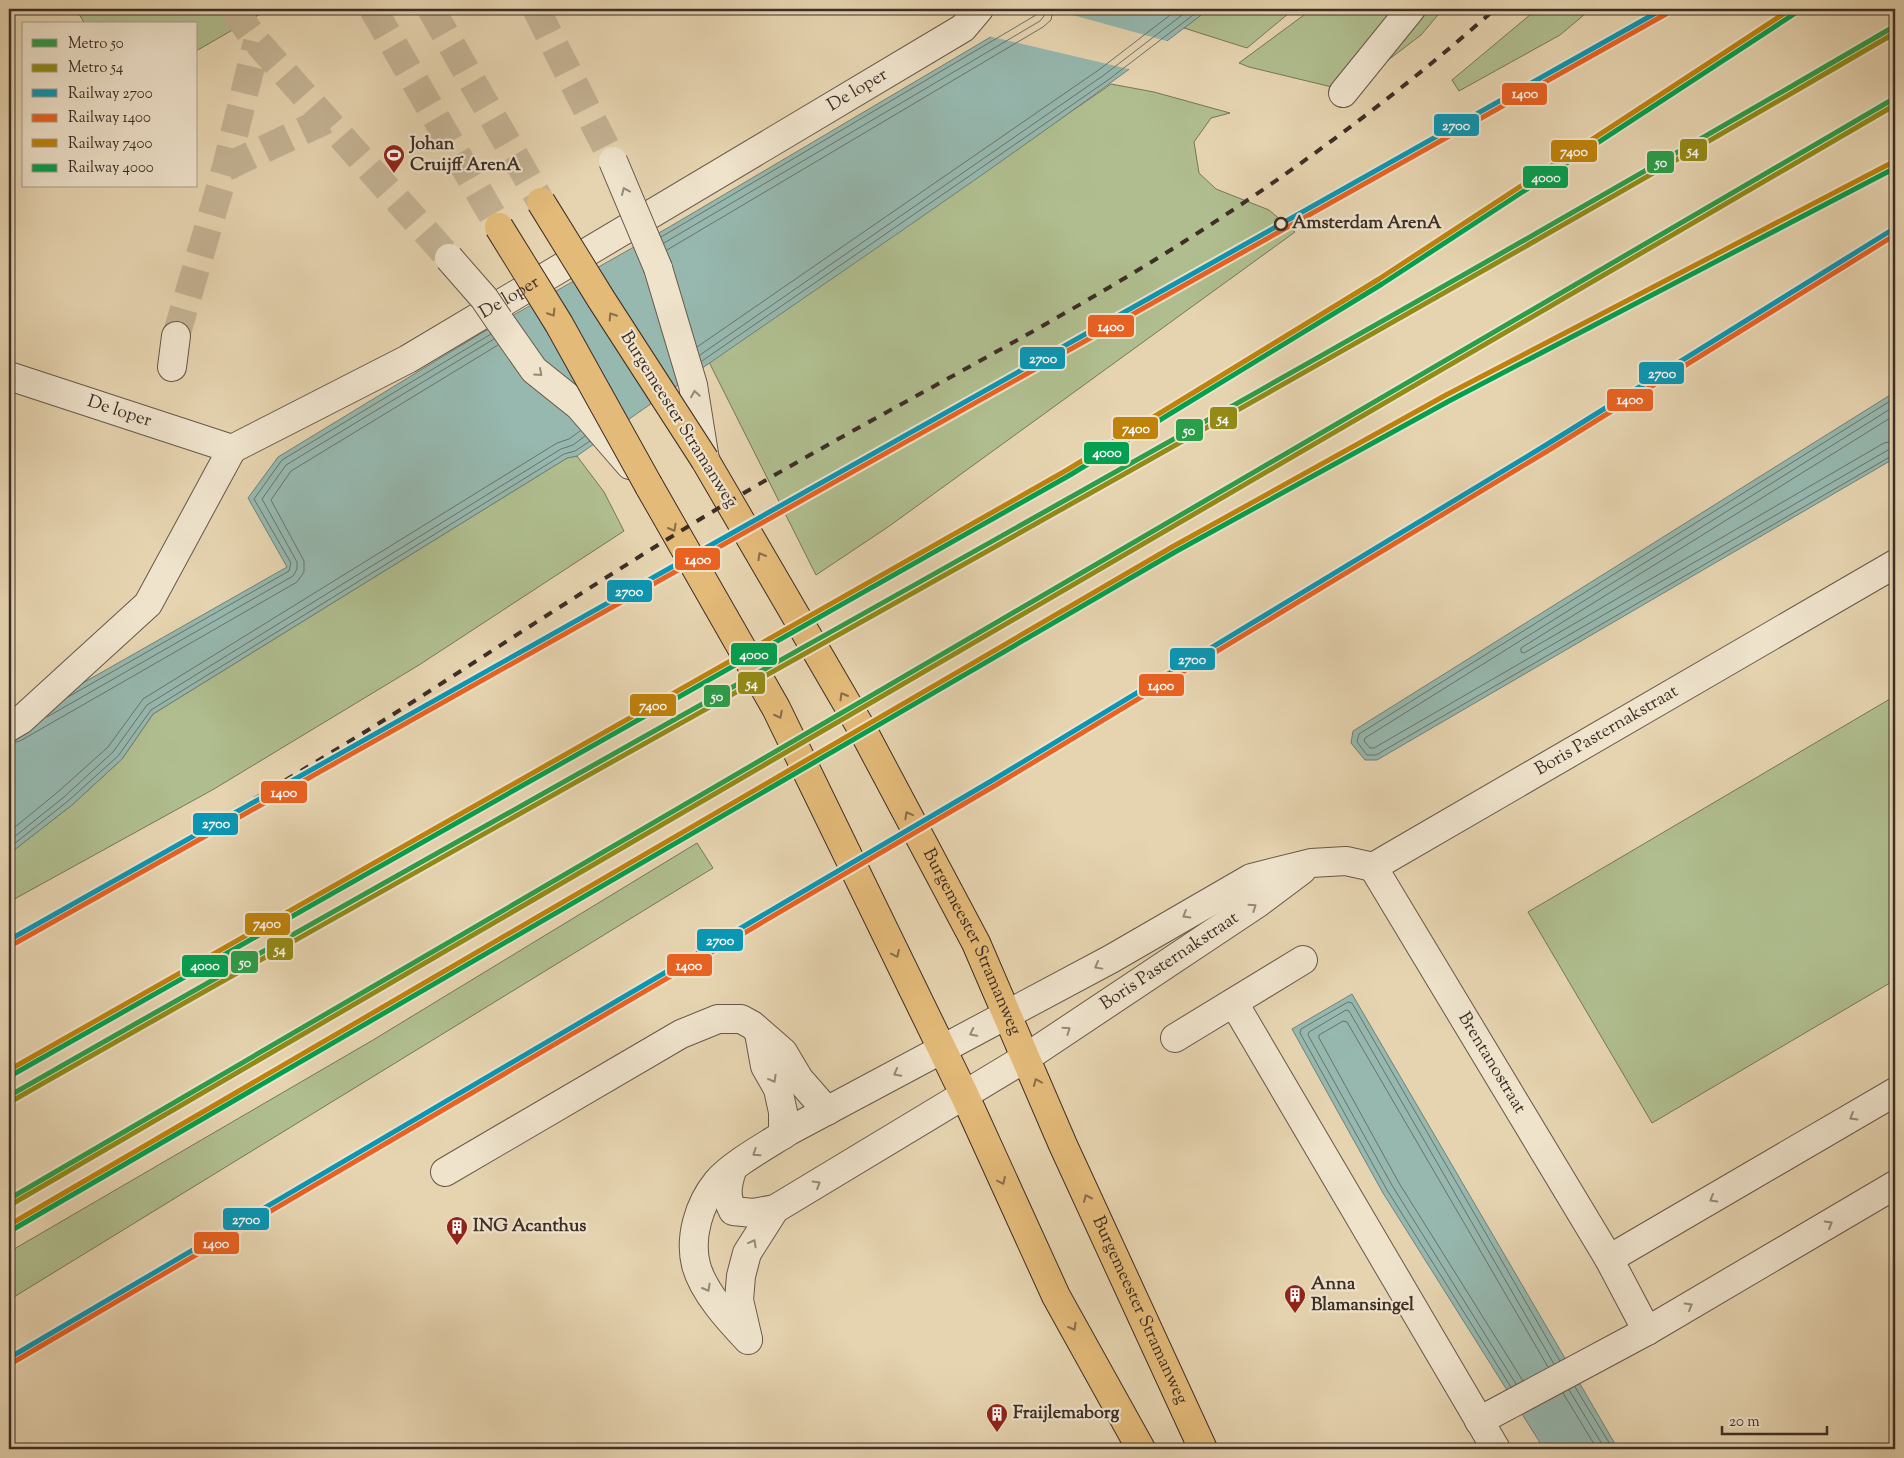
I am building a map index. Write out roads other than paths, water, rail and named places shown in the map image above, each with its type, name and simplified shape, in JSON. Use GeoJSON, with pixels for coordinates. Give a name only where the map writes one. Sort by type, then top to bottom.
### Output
{"type":"FeatureCollection","features":[{"type":"Feature","properties":{"kind":"main road","name":"Burgemeester Stramanweg"},"geometry":{"type":"LineString","coordinates":[[541,202],[705,460],[868,738],[976,943],[1063,1145],[1203,1449]]}},
{"type":"Feature","properties":{"kind":"main road"},"geometry":{"type":"LineString","coordinates":[[499,227],[559,324],[776,708],[876,910],[940,1050],[964,1094],[1056,1296],[1142,1449]]}},
{"type":"Feature","properties":{"kind":"street","name":"De loper"},"geometry":{"type":"LineString","coordinates":[[9,376],[232,448],[408,359],[963,28],[979,9]]}},
{"type":"Feature","properties":{"kind":"street"},"geometry":{"type":"LineString","coordinates":[[1343,92],[1411,9]]}},
{"type":"Feature","properties":{"kind":"street"},"geometry":{"type":"LineString","coordinates":[[613,161],[658,268],[673,313],[693,385],[705,460]]}},
{"type":"Feature","properties":{"kind":"street"},"geometry":{"type":"LineString","coordinates":[[449,258],[484,298],[534,370],[579,406],[649,486]]}},
{"type":"Feature","properties":{"kind":"street"},"geometry":{"type":"LineString","coordinates":[[172,367],[176,336]]}},
{"type":"Feature","properties":{"kind":"street"},"geometry":{"type":"LineString","coordinates":[[9,728],[22,720],[148,604],[232,448]]}},
{"type":"Feature","properties":{"kind":"street","name":"Boris Pasternakstraat"},"geometry":{"type":"LineString","coordinates":[[940,1050],[1111,959],[1251,878],[1311,863],[1346,861],[1372,867],[1895,564]]}},
{"type":"Feature","properties":{"kind":"street","name":"Boris Pasternakstraat"},"geometry":{"type":"LineString","coordinates":[[964,1094],[1026,1057],[1258,903],[1311,863]]}},
{"type":"Feature","properties":{"kind":"street","name":"Brentanostraat"},"geometry":{"type":"LineString","coordinates":[[1372,867],[1609,1259],[1647,1331]]}},
{"type":"Feature","properties":{"kind":"street"},"geometry":{"type":"LineString","coordinates":[[1175,1038],[1234,1004],[1303,960]]}},
{"type":"Feature","properties":{"kind":"street"},"geometry":{"type":"LineString","coordinates":[[1234,1004],[1496,1449]]}},
{"type":"Feature","properties":{"kind":"street"},"geometry":{"type":"LineString","coordinates":[[445,1172],[681,1034],[718,1018],[730,1017],[752,1025],[783,1052],[799,1079],[827,1111]]}},
{"type":"Feature","properties":{"kind":"street"},"geometry":{"type":"LineString","coordinates":[[759,1033],[765,1066],[778,1089],[783,1112],[783,1135]]}},
{"type":"Feature","properties":{"kind":"street"},"geometry":{"type":"LineString","coordinates":[[775,1209],[748,1254],[741,1276],[739,1300],[748,1340],[722,1312],[696,1266],[694,1245],[700,1209],[718,1181],[783,1135],[940,1050]]}},
{"type":"Feature","properties":{"kind":"street"},"geometry":{"type":"LineString","coordinates":[[1609,1259],[1895,1092]]}},
{"type":"Feature","properties":{"kind":"street"},"geometry":{"type":"LineString","coordinates":[[732,1170],[727,1186],[727,1199],[733,1211],[747,1213],[775,1209],[964,1094]]}},
{"type":"Feature","properties":{"kind":"street"},"geometry":{"type":"LineString","coordinates":[[1479,1421],[1647,1331],[1895,1185]]}},
{"type":"Feature","properties":{"kind":"water"},"geometry":{"type":"Polygon","coordinates":[[[1038,9],[1209,9],[975,180],[577,456],[567,458],[153,714],[122,759],[72,805],[9,854],[9,725],[287,567],[248,498],[278,457],[480,334],[671,226],[1038,9]]]}},
{"type":"Feature","properties":{"kind":"water"},"geometry":{"type":"Polygon","coordinates":[[[1895,392],[1895,458],[1377,760],[1365,760],[1351,743],[1353,731],[1895,392]]]}},
{"type":"Feature","properties":{"kind":"water"},"geometry":{"type":"Polygon","coordinates":[[[1352,994],[1618,1449],[1544,1449],[1383,1193],[1292,1029],[1352,994]]]}},
{"type":"Feature","properties":{"kind":"tunnel"},"geometry":{"type":"LineString","coordinates":[[233,9],[257,42],[449,258]]}},
{"type":"Feature","properties":{"kind":"tunnel"},"geometry":{"type":"LineString","coordinates":[[373,9],[499,227]]}},
{"type":"Feature","properties":{"kind":"tunnel"},"geometry":{"type":"LineString","coordinates":[[431,9],[541,202]]}},
{"type":"Feature","properties":{"kind":"tunnel"},"geometry":{"type":"LineString","coordinates":[[536,9],[613,161]]}},
{"type":"Feature","properties":{"kind":"tunnel"},"geometry":{"type":"LineString","coordinates":[[176,336],[226,167],[257,42]]}},
{"type":"Feature","properties":{"kind":"tunnel"},"geometry":{"type":"LineString","coordinates":[[226,167],[326,120]]}},
{"type":"Feature","properties":{"kind":"railway"},"geometry":{"type":"LineString","coordinates":[[193,836],[384,720],[591,587],[727,503],[1083,302],[1226,215],[1306,160],[1383,102],[1459,41],[1495,9]]}},
{"type":"Feature","properties":{"kind":"metro line","name":"50"},"geometry":{"type":"LineString","coordinates":[[9,1096],[1425,297],[1895,26]]}},
{"type":"Feature","properties":{"kind":"metro line","name":"54"},"geometry":{"type":"LineString","coordinates":[[12,1101],[1426,303],[1895,33]]}},
{"type":"Feature","properties":{"kind":"metro line","name":"50"},"geometry":{"type":"LineString","coordinates":[[9,1199],[1895,98]]}},
{"type":"Feature","properties":{"kind":"metro line","name":"54"},"geometry":{"type":"LineString","coordinates":[[12,1204],[1895,105]]}},
{"type":"Feature","properties":{"kind":"rail line","name":"2700"},"geometry":{"type":"LineString","coordinates":[[9,940],[1663,9]]}},
{"type":"Feature","properties":{"kind":"rail line","name":"7400"},"geometry":{"type":"LineString","coordinates":[[9,1070],[1067,470],[1379,279],[1791,9]]}},
{"type":"Feature","properties":{"kind":"rail line","name":"1400"},"geometry":{"type":"LineString","coordinates":[[12,945],[1666,14]]}},
{"type":"Feature","properties":{"kind":"rail line","name":"4000"},"geometry":{"type":"LineString","coordinates":[[12,1075],[1070,475],[1382,284],[1794,14]]}},
{"type":"Feature","properties":{"kind":"rail line","name":"7400"},"geometry":{"type":"LineString","coordinates":[[9,1225],[1172,547],[1446,395],[1895,161]]}},
{"type":"Feature","properties":{"kind":"rail line","name":"4000"},"geometry":{"type":"LineString","coordinates":[[12,1230],[1175,552],[1449,401],[1895,168]]}},
{"type":"Feature","properties":{"kind":"rail line","name":"2700"},"geometry":{"type":"LineString","coordinates":[[9,1358],[993,780],[1546,445],[1895,228]]}},
{"type":"Feature","properties":{"kind":"rail line","name":"1400"},"geometry":{"type":"LineString","coordinates":[[12,1363],[996,785],[1549,450],[1895,235]]}},
{"type":"Feature","properties":{"kind":"place","name":"Johan Cruijff ArenA"},"geometry":{"type":"Point","coordinates":[394,174]}},
{"type":"Feature","properties":{"kind":"place","name":"Amsterdam ArenA"},"geometry":{"type":"Point","coordinates":[1281,224]}},
{"type":"Feature","properties":{"kind":"place","name":"ING Acanthus"},"geometry":{"type":"Point","coordinates":[457,1246]}},
{"type":"Feature","properties":{"kind":"place","name":"Anna Blamansingel"},"geometry":{"type":"Point","coordinates":[1295,1314]}},
{"type":"Feature","properties":{"kind":"place","name":"Fraijlemaborg"},"geometry":{"type":"Point","coordinates":[997,1433]}}]}
